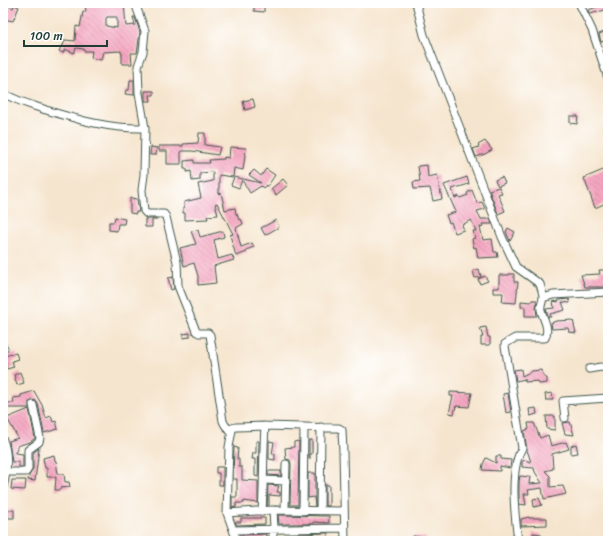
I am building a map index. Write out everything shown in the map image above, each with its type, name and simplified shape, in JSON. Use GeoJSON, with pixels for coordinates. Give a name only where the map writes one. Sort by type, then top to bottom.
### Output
{"type":"FeatureCollection","features":[{"type":"Feature","properties":{"kind":"street"},"geometry":{"type":"LineString","coordinates":[[135,3],[145,31],[143,52],[138,66],[139,93],[145,128],[144,175],[142,190],[144,211],[147,214],[164,214],[166,217],[177,262],[179,288],[196,331],[200,333],[208,333],[210,335],[223,421],[232,432]]}},
{"type":"Feature","properties":{"kind":"street"},"geometry":{"type":"LineString","coordinates":[[416,3],[424,35],[502,237],[516,267],[540,284],[543,298],[541,310],[546,326],[546,335],[544,338],[515,338],[505,344],[522,448],[516,461],[515,477],[515,512],[518,541]]}},
{"type":"Feature","properties":{"kind":"street"},"geometry":{"type":"LineString","coordinates":[[579,3],[592,30],[608,74]]}},
{"type":"Feature","properties":{"kind":"street"},"geometry":{"type":"LineString","coordinates":[[3,93],[35,106],[93,123],[116,128],[145,128]]}},
{"type":"Feature","properties":{"kind":"street"},"geometry":{"type":"LineString","coordinates":[[543,298],[554,295],[608,292]]}},
{"type":"Feature","properties":{"kind":"street"},"geometry":{"type":"LineString","coordinates":[[589,369],[601,367],[608,369]]}},
{"type":"Feature","properties":{"kind":"street"},"geometry":{"type":"LineString","coordinates":[[565,418],[563,402],[608,398]]}},
{"type":"Feature","properties":{"kind":"street"},"geometry":{"type":"LineString","coordinates":[[6,472],[27,471],[28,450],[39,442],[39,432],[33,405]]}},
{"type":"Feature","properties":{"kind":"street"},"geometry":{"type":"LineString","coordinates":[[262,512],[265,426]]}},
{"type":"Feature","properties":{"kind":"street"},"geometry":{"type":"LineString","coordinates":[[237,541],[228,513],[229,447],[232,428],[265,426],[339,428],[342,432],[345,541]]}},
{"type":"Feature","properties":{"kind":"street"},"geometry":{"type":"LineString","coordinates":[[303,511],[304,427]]}},
{"type":"Feature","properties":{"kind":"street"},"geometry":{"type":"LineString","coordinates":[[320,511],[321,427]]}},
{"type":"Feature","properties":{"kind":"street"},"geometry":{"type":"LineString","coordinates":[[3,440],[6,448],[7,459],[3,487]]}},
{"type":"Feature","properties":{"kind":"street"},"geometry":{"type":"LineString","coordinates":[[285,510],[286,464]]}},
{"type":"Feature","properties":{"kind":"street"},"geometry":{"type":"LineString","coordinates":[[264,480],[286,481]]}},
{"type":"Feature","properties":{"kind":"street"},"geometry":{"type":"LineString","coordinates":[[228,513],[262,512],[272,510],[344,511]]}},
{"type":"Feature","properties":{"kind":"street"},"geometry":{"type":"LineString","coordinates":[[272,510],[274,528],[272,541]]}},
{"type":"Feature","properties":{"kind":"street"},"geometry":{"type":"LineString","coordinates":[[234,530],[274,528],[344,528]]}},
{"type":"Feature","properties":{"kind":"building"},"geometry":{"type":"Polygon","coordinates":[[[3,3],[13,8],[14,5],[19,7],[13,21],[3,19],[3,3]]]}},
{"type":"Feature","properties":{"kind":"building"},"geometry":{"type":"Polygon","coordinates":[[[85,3],[124,3],[126,26],[135,25],[133,17],[135,17],[140,32],[137,53],[131,53],[132,64],[122,64],[121,51],[103,52],[101,60],[91,58],[92,51],[84,51],[84,49],[76,48],[74,53],[65,49],[63,53],[59,51],[65,40],[75,41],[76,26],[80,27],[83,12],[86,12],[85,3]],[[107,17],[106,26],[117,28],[117,17],[107,17]]]}},
{"type":"Feature","properties":{"kind":"building"},"geometry":{"type":"Polygon","coordinates":[[[254,3],[264,3],[264,12],[254,11],[254,3]]]}},
{"type":"Feature","properties":{"kind":"building"},"geometry":{"type":"Polygon","coordinates":[[[603,5],[605,10],[590,14],[588,10],[603,5]]]}},
{"type":"Feature","properties":{"kind":"building"},"geometry":{"type":"Polygon","coordinates":[[[604,32],[608,40],[601,42],[599,34],[604,32]]]}},
{"type":"Feature","properties":{"kind":"building"},"geometry":{"type":"Polygon","coordinates":[[[130,80],[134,80],[134,95],[125,94],[126,90],[129,90],[130,80]]]}},
{"type":"Feature","properties":{"kind":"building"},"geometry":{"type":"Polygon","coordinates":[[[145,91],[154,91],[154,95],[150,95],[151,101],[145,101],[145,91]]]}},
{"type":"Feature","properties":{"kind":"building"},"geometry":{"type":"Polygon","coordinates":[[[253,99],[255,107],[245,110],[243,101],[253,99]]]}},
{"type":"Feature","properties":{"kind":"building"},"geometry":{"type":"Polygon","coordinates":[[[570,116],[578,116],[577,124],[570,123],[570,116]]]}},
{"type":"Feature","properties":{"kind":"building"},"geometry":{"type":"Polygon","coordinates":[[[199,133],[205,133],[205,145],[220,147],[218,155],[181,151],[181,164],[167,164],[167,151],[159,151],[159,146],[183,146],[183,144],[198,143],[199,133]]]}},
{"type":"Feature","properties":{"kind":"building"},"geometry":{"type":"Polygon","coordinates":[[[485,141],[492,150],[476,157],[473,149],[479,147],[478,145],[485,141]]]}},
{"type":"Feature","properties":{"kind":"building"},"geometry":{"type":"Polygon","coordinates":[[[151,147],[157,148],[156,155],[150,155],[151,147]]]}},
{"type":"Feature","properties":{"kind":"building"},"geometry":{"type":"Polygon","coordinates":[[[230,147],[246,148],[243,170],[234,168],[233,177],[219,175],[219,194],[221,193],[225,210],[235,208],[239,220],[241,219],[243,224],[236,228],[241,247],[252,243],[254,247],[246,250],[247,252],[236,256],[230,235],[233,234],[217,203],[215,204],[218,215],[207,216],[208,219],[185,220],[185,213],[183,213],[184,202],[201,198],[198,184],[213,181],[213,172],[200,173],[200,180],[192,181],[191,171],[187,172],[187,169],[184,169],[184,161],[194,160],[194,163],[210,163],[209,160],[224,159],[224,157],[229,158],[230,147]]]}},
{"type":"Feature","properties":{"kind":"building"},"geometry":{"type":"Polygon","coordinates":[[[427,165],[428,177],[437,175],[442,199],[433,201],[430,188],[414,189],[413,182],[420,181],[418,166],[427,165]]]}},
{"type":"Feature","properties":{"kind":"building"},"geometry":{"type":"Polygon","coordinates":[[[608,168],[608,202],[595,208],[584,178],[608,168]]]}},
{"type":"Feature","properties":{"kind":"building"},"geometry":{"type":"Polygon","coordinates":[[[266,169],[275,175],[267,187],[266,185],[263,188],[261,186],[250,193],[242,180],[239,188],[231,185],[234,177],[261,183],[249,175],[254,170],[261,176],[266,169]]]}},
{"type":"Feature","properties":{"kind":"building"},"geometry":{"type":"Polygon","coordinates":[[[467,177],[469,184],[452,189],[455,198],[468,195],[467,193],[472,190],[477,203],[482,202],[485,209],[477,211],[481,219],[490,219],[492,224],[482,224],[483,226],[480,227],[483,240],[492,239],[494,252],[497,252],[498,257],[478,258],[476,247],[474,248],[472,239],[475,238],[473,231],[476,231],[471,220],[462,225],[464,230],[455,233],[451,222],[449,223],[446,215],[456,212],[444,185],[467,177]]]}},
{"type":"Feature","properties":{"kind":"building"},"geometry":{"type":"Polygon","coordinates":[[[502,177],[505,183],[498,186],[495,180],[502,177]]]}},
{"type":"Feature","properties":{"kind":"building"},"geometry":{"type":"Polygon","coordinates":[[[283,179],[288,185],[276,195],[271,189],[283,179]]]}},
{"type":"Feature","properties":{"kind":"building"},"geometry":{"type":"Polygon","coordinates":[[[499,187],[502,193],[498,194],[505,211],[498,214],[489,190],[499,187]]]}},
{"type":"Feature","properties":{"kind":"building"},"geometry":{"type":"Polygon","coordinates":[[[130,198],[137,199],[139,212],[136,212],[136,214],[130,213],[130,198]]]}},
{"type":"Feature","properties":{"kind":"building"},"geometry":{"type":"Polygon","coordinates":[[[115,217],[125,219],[124,224],[118,224],[117,231],[109,230],[109,222],[114,222],[115,217]]]}},
{"type":"Feature","properties":{"kind":"building"},"geometry":{"type":"Polygon","coordinates":[[[145,219],[157,220],[152,220],[152,227],[145,227],[145,219]]]}},
{"type":"Feature","properties":{"kind":"building"},"geometry":{"type":"Polygon","coordinates":[[[276,220],[279,227],[265,235],[261,228],[276,220]]]}},
{"type":"Feature","properties":{"kind":"building"},"geometry":{"type":"Polygon","coordinates":[[[508,228],[515,232],[510,241],[506,232],[508,228]]]}},
{"type":"Feature","properties":{"kind":"building"},"geometry":{"type":"Polygon","coordinates":[[[198,230],[200,237],[223,231],[224,237],[214,240],[218,259],[232,255],[234,260],[214,266],[216,283],[198,285],[198,276],[194,263],[184,266],[180,248],[196,244],[191,231],[198,230]]]}},
{"type":"Feature","properties":{"kind":"building"},"geometry":{"type":"Polygon","coordinates":[[[479,269],[481,277],[475,278],[473,271],[479,269]]]}},
{"type":"Feature","properties":{"kind":"building"},"geometry":{"type":"Polygon","coordinates":[[[599,270],[608,270],[608,287],[585,287],[581,275],[600,274],[599,270]]]}},
{"type":"Feature","properties":{"kind":"building"},"geometry":{"type":"Polygon","coordinates":[[[514,274],[514,282],[518,282],[516,303],[502,302],[503,293],[493,293],[493,288],[499,288],[499,275],[514,274]]]}},
{"type":"Feature","properties":{"kind":"building"},"geometry":{"type":"Polygon","coordinates":[[[485,276],[488,281],[480,284],[478,279],[485,276]]]}},
{"type":"Feature","properties":{"kind":"building"},"geometry":{"type":"Polygon","coordinates":[[[173,277],[174,289],[171,290],[168,278],[173,277]]]}},
{"type":"Feature","properties":{"kind":"building"},"geometry":{"type":"Polygon","coordinates":[[[569,299],[570,303],[562,302],[565,310],[550,314],[551,317],[548,317],[546,309],[554,308],[553,301],[558,302],[559,300],[569,299]]]}},
{"type":"Feature","properties":{"kind":"building"},"geometry":{"type":"Polygon","coordinates":[[[532,300],[537,300],[537,316],[525,316],[525,307],[521,307],[521,301],[531,302],[532,300]]]}},
{"type":"Feature","properties":{"kind":"building"},"geometry":{"type":"Polygon","coordinates":[[[573,320],[576,333],[569,332],[568,328],[552,329],[551,323],[556,321],[573,320]]]}},
{"type":"Feature","properties":{"kind":"building"},"geometry":{"type":"Polygon","coordinates":[[[486,327],[488,337],[490,337],[490,345],[481,345],[481,337],[483,337],[480,328],[486,327]]]}},
{"type":"Feature","properties":{"kind":"building"},"geometry":{"type":"Polygon","coordinates":[[[190,333],[190,337],[183,338],[183,334],[190,333]]]}},
{"type":"Feature","properties":{"kind":"building"},"geometry":{"type":"Polygon","coordinates":[[[16,353],[18,359],[12,361],[14,367],[7,369],[4,356],[16,353]]]}},
{"type":"Feature","properties":{"kind":"building"},"geometry":{"type":"Polygon","coordinates":[[[521,369],[522,376],[532,371],[541,370],[545,378],[547,378],[547,383],[539,384],[538,381],[525,382],[525,379],[516,381],[514,370],[521,369]]]}},
{"type":"Feature","properties":{"kind":"building"},"geometry":{"type":"Polygon","coordinates":[[[20,372],[24,383],[17,385],[14,375],[20,372]]]}},
{"type":"Feature","properties":{"kind":"building"},"geometry":{"type":"Polygon","coordinates":[[[34,391],[42,405],[46,418],[51,416],[53,422],[56,421],[58,429],[44,433],[38,404],[35,400],[29,402],[29,408],[3,408],[3,403],[14,403],[13,398],[21,397],[21,395],[34,391]]]}},
{"type":"Feature","properties":{"kind":"building"},"geometry":{"type":"Polygon","coordinates":[[[450,392],[472,393],[469,407],[456,406],[454,414],[449,413],[453,396],[450,396],[450,392]]]}},
{"type":"Feature","properties":{"kind":"building"},"geometry":{"type":"Polygon","coordinates":[[[508,393],[511,412],[506,413],[503,394],[508,393]]]}},
{"type":"Feature","properties":{"kind":"building"},"geometry":{"type":"Polygon","coordinates":[[[552,393],[553,400],[546,400],[545,394],[552,393]]]}},
{"type":"Feature","properties":{"kind":"building"},"geometry":{"type":"Polygon","coordinates":[[[536,408],[537,414],[530,416],[529,409],[536,408]]]}},
{"type":"Feature","properties":{"kind":"building"},"geometry":{"type":"Polygon","coordinates":[[[29,409],[35,438],[30,442],[17,446],[15,453],[23,454],[23,467],[19,467],[19,462],[12,462],[9,441],[18,438],[7,418],[29,409]]]}},
{"type":"Feature","properties":{"kind":"building"},"geometry":{"type":"Polygon","coordinates":[[[546,416],[555,416],[555,430],[547,429],[546,416]]]}},
{"type":"Feature","properties":{"kind":"building"},"geometry":{"type":"Polygon","coordinates":[[[570,422],[574,435],[565,434],[562,423],[570,422]]]}},
{"type":"Feature","properties":{"kind":"building"},"geometry":{"type":"Polygon","coordinates":[[[528,423],[534,423],[540,438],[548,435],[551,446],[566,442],[569,449],[552,454],[553,469],[545,471],[550,476],[550,487],[563,486],[566,494],[544,499],[542,488],[528,490],[529,494],[524,494],[526,505],[519,504],[520,476],[530,477],[529,484],[542,483],[534,468],[522,467],[522,462],[524,460],[531,462],[527,450],[524,431],[529,429],[528,423]]]}},
{"type":"Feature","properties":{"kind":"building"},"geometry":{"type":"Polygon","coordinates":[[[309,440],[312,440],[312,454],[310,454],[310,459],[309,459],[309,440]]]}},
{"type":"Feature","properties":{"kind":"building"},"geometry":{"type":"Polygon","coordinates":[[[256,441],[259,441],[258,477],[255,476],[255,459],[252,459],[253,453],[256,453],[256,441]]]}},
{"type":"Feature","properties":{"kind":"building"},"geometry":{"type":"Polygon","coordinates":[[[269,441],[274,442],[272,454],[275,454],[275,460],[269,459],[269,441]]]}},
{"type":"Feature","properties":{"kind":"building"},"geometry":{"type":"Polygon","coordinates":[[[299,441],[298,505],[290,505],[291,464],[290,460],[286,459],[285,448],[294,447],[294,442],[299,441]]]}},
{"type":"Feature","properties":{"kind":"building"},"geometry":{"type":"Polygon","coordinates":[[[576,444],[578,453],[571,454],[571,446],[576,444]]]}},
{"type":"Feature","properties":{"kind":"building"},"geometry":{"type":"Polygon","coordinates":[[[234,447],[238,448],[237,459],[239,459],[239,467],[242,467],[242,480],[258,481],[258,503],[244,501],[244,503],[236,503],[236,507],[232,508],[232,497],[237,497],[237,479],[233,479],[234,447]]]}},
{"type":"Feature","properties":{"kind":"building"},"geometry":{"type":"Polygon","coordinates":[[[39,448],[35,481],[28,480],[33,469],[33,453],[39,448]]]}},
{"type":"Feature","properties":{"kind":"building"},"geometry":{"type":"Polygon","coordinates":[[[54,455],[58,474],[64,474],[65,482],[69,482],[70,487],[55,490],[56,477],[47,477],[47,468],[45,468],[43,458],[54,455]]]}},
{"type":"Feature","properties":{"kind":"building"},"geometry":{"type":"Polygon","coordinates":[[[496,456],[501,456],[501,459],[511,460],[510,468],[500,466],[500,471],[482,470],[486,458],[496,463],[496,456]]]}},
{"type":"Feature","properties":{"kind":"building"},"geometry":{"type":"Polygon","coordinates":[[[216,467],[223,467],[223,485],[219,485],[219,473],[216,473],[216,467]]]}},
{"type":"Feature","properties":{"kind":"building"},"geometry":{"type":"Polygon","coordinates":[[[268,471],[281,471],[281,476],[268,475],[268,471]]]}},
{"type":"Feature","properties":{"kind":"building"},"geometry":{"type":"Polygon","coordinates":[[[308,473],[315,473],[315,506],[314,497],[308,498],[308,473]]]}},
{"type":"Feature","properties":{"kind":"building"},"geometry":{"type":"Polygon","coordinates":[[[12,480],[26,480],[25,490],[11,489],[12,480]]]}},
{"type":"Feature","properties":{"kind":"building"},"geometry":{"type":"Polygon","coordinates":[[[268,485],[279,486],[277,492],[280,492],[280,496],[269,495],[269,505],[267,505],[268,485]]]}},
{"type":"Feature","properties":{"kind":"building"},"geometry":{"type":"Polygon","coordinates":[[[325,485],[329,485],[329,506],[325,506],[325,485]]]}},
{"type":"Feature","properties":{"kind":"building"},"geometry":{"type":"Polygon","coordinates":[[[539,498],[542,505],[534,507],[533,499],[539,498]]]}},
{"type":"Feature","properties":{"kind":"building"},"geometry":{"type":"Polygon","coordinates":[[[8,510],[14,510],[14,518],[8,518],[8,510]]]}},
{"type":"Feature","properties":{"kind":"building"},"geometry":{"type":"Polygon","coordinates":[[[278,515],[329,516],[329,523],[313,522],[313,524],[279,524],[278,515]]]}},
{"type":"Feature","properties":{"kind":"building"},"geometry":{"type":"Polygon","coordinates":[[[529,517],[547,518],[547,525],[521,526],[521,519],[529,517]]]}},
{"type":"Feature","properties":{"kind":"building"},"geometry":{"type":"Polygon","coordinates":[[[241,518],[265,518],[265,524],[237,525],[235,522],[241,522],[241,518]]]}},
{"type":"Feature","properties":{"kind":"building"},"geometry":{"type":"Polygon","coordinates":[[[328,533],[328,541],[297,541],[297,534],[328,533]]]}},
{"type":"Feature","properties":{"kind":"building"},"geometry":{"type":"Polygon","coordinates":[[[533,533],[541,534],[540,541],[532,541],[533,533]]]}},
{"type":"Feature","properties":{"kind":"building"},"geometry":{"type":"Polygon","coordinates":[[[266,534],[265,541],[242,541],[241,538],[241,535],[266,534]]]}},
{"type":"Feature","properties":{"kind":"building"},"geometry":{"type":"Polygon","coordinates":[[[413,536],[426,538],[426,541],[412,541],[413,536]]]}}]}
